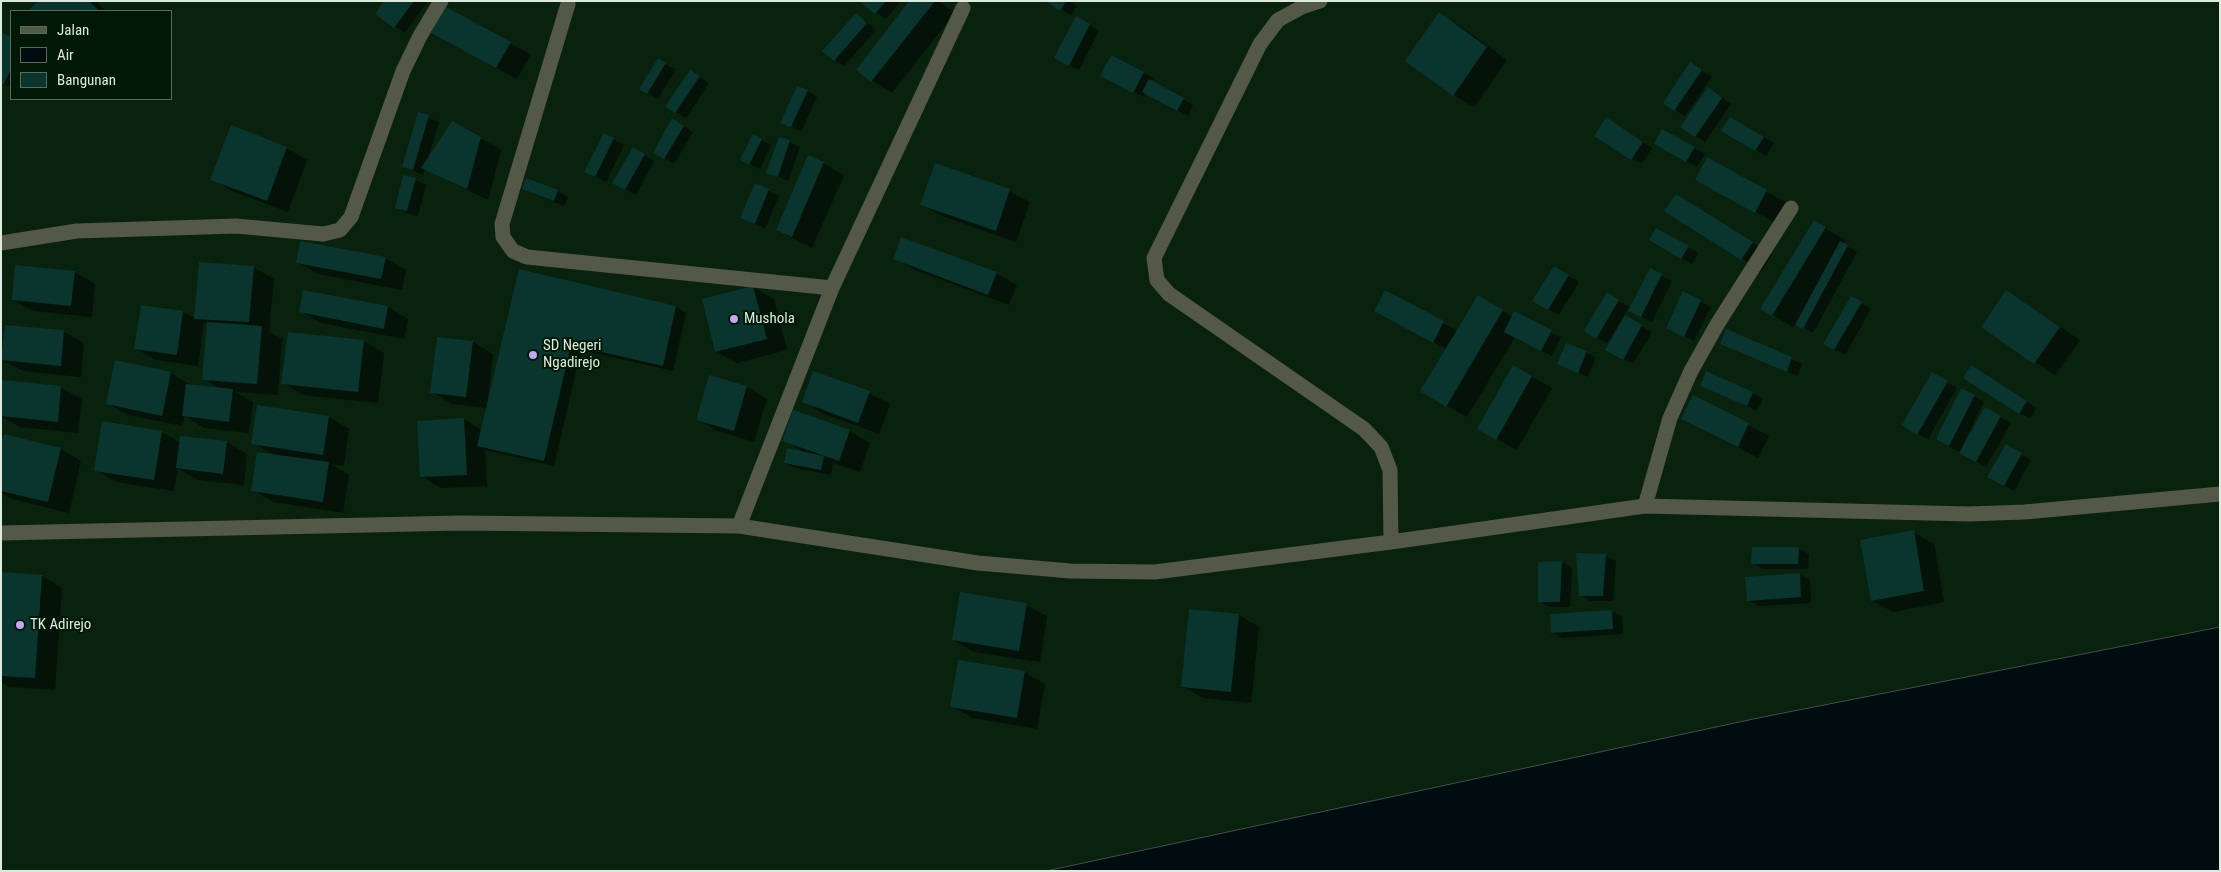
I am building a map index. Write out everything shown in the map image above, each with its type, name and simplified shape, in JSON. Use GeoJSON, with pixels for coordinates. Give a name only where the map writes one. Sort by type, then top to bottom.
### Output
{"type":"FeatureCollection","features":[{"type":"Feature","properties":{"kind":"street"},"geometry":{"type":"LineString","coordinates":[[1,243],[77,231],[236,226],[323,234],[340,230],[351,217],[403,71],[440,1]]}},
{"type":"Feature","properties":{"kind":"street"},"geometry":{"type":"LineString","coordinates":[[1320,1],[1302,7],[1278,20],[1260,44],[1154,258],[1157,280],[1169,294],[1364,429],[1381,447],[1390,470],[1391,542]]}},
{"type":"Feature","properties":{"kind":"street"},"geometry":{"type":"LineString","coordinates":[[568,4],[502,224],[503,237],[514,251],[527,257],[832,288]]}},
{"type":"Feature","properties":{"kind":"street"},"geometry":{"type":"LineString","coordinates":[[739,526],[832,288],[963,8]]}},
{"type":"Feature","properties":{"kind":"street"},"geometry":{"type":"LineString","coordinates":[[1645,506],[1670,418],[1691,371],[1718,323],[1791,208]]}},
{"type":"Feature","properties":{"kind":"street"},"geometry":{"type":"LineString","coordinates":[[1,533],[461,523],[739,526],[978,563],[1070,571],[1155,572],[1391,542],[1645,506],[1969,514],[2025,512],[2220,494]]}},
{"type":"Feature","properties":{"kind":"water"},"geometry":{"type":"Polygon","coordinates":[[[2220,627],[2220,871],[1046,871],[1758,718],[2220,627]]]}},
{"type":"Feature","properties":{"kind":"building"},"geometry":{"type":"Polygon","coordinates":[[[38,1],[89,1],[98,10],[29,10],[38,1]]]}},
{"type":"Feature","properties":{"kind":"building"},"geometry":{"type":"Polygon","coordinates":[[[384,1],[414,1],[394,28],[375,14],[384,1]]]}},
{"type":"Feature","properties":{"kind":"building"},"geometry":{"type":"Polygon","coordinates":[[[862,1],[886,1],[875,14],[861,3],[862,1]]]}},
{"type":"Feature","properties":{"kind":"building"},"geometry":{"type":"Polygon","coordinates":[[[909,1],[935,1],[871,82],[856,70],[909,1]]]}},
{"type":"Feature","properties":{"kind":"building"},"geometry":{"type":"Polygon","coordinates":[[[1045,1],[1066,1],[1060,11],[1045,1]]]}},
{"type":"Feature","properties":{"kind":"building"},"geometry":{"type":"Polygon","coordinates":[[[446,7],[511,42],[496,68],[431,33],[446,7]]]}},
{"type":"Feature","properties":{"kind":"building"},"geometry":{"type":"Polygon","coordinates":[[[1439,12],[1487,47],[1453,96],[1405,61],[1439,12]]]}},
{"type":"Feature","properties":{"kind":"building"},"geometry":{"type":"Polygon","coordinates":[[[856,13],[867,23],[834,61],[822,51],[856,13]]]}},
{"type":"Feature","properties":{"kind":"building"},"geometry":{"type":"Polygon","coordinates":[[[1076,16],[1090,24],[1069,66],[1054,58],[1076,16]]]}},
{"type":"Feature","properties":{"kind":"building"},"geometry":{"type":"Polygon","coordinates":[[[1,32],[10,36],[10,71],[4,84],[1,83],[1,32]]]}},
{"type":"Feature","properties":{"kind":"building"},"geometry":{"type":"Polygon","coordinates":[[[1111,55],[1144,72],[1133,93],[1100,76],[1111,55]]]}},
{"type":"Feature","properties":{"kind":"building"},"geometry":{"type":"Polygon","coordinates":[[[658,58],[666,63],[647,94],[639,89],[658,58]]]}},
{"type":"Feature","properties":{"kind":"building"},"geometry":{"type":"Polygon","coordinates":[[[1690,62],[1702,70],[1674,111],[1663,103],[1690,62]]]}},
{"type":"Feature","properties":{"kind":"building"},"geometry":{"type":"Polygon","coordinates":[[[690,70],[700,76],[675,113],[665,107],[690,70]]]}},
{"type":"Feature","properties":{"kind":"building"},"geometry":{"type":"Polygon","coordinates":[[[1149,79],[1184,98],[1177,111],[1142,92],[1149,79]]]}},
{"type":"Feature","properties":{"kind":"building"},"geometry":{"type":"Polygon","coordinates":[[[797,86],[808,90],[791,127],[780,123],[797,86]]]}},
{"type":"Feature","properties":{"kind":"building"},"geometry":{"type":"Polygon","coordinates":[[[1708,87],[1722,98],[1695,137],[1680,127],[1708,87]]]}},
{"type":"Feature","properties":{"kind":"building"},"geometry":{"type":"Polygon","coordinates":[[[418,112],[429,115],[413,170],[402,167],[418,112]]]}},
{"type":"Feature","properties":{"kind":"building"},"geometry":{"type":"Polygon","coordinates":[[[1606,117],[1643,142],[1631,160],[1594,136],[1606,117]]]}},
{"type":"Feature","properties":{"kind":"building"},"geometry":{"type":"Polygon","coordinates":[[[1730,117],[1764,137],[1755,151],[1721,131],[1730,117]]]}},
{"type":"Feature","properties":{"kind":"building"},"geometry":{"type":"Polygon","coordinates":[[[672,118],[684,126],[664,159],[653,153],[672,118]]]}},
{"type":"Feature","properties":{"kind":"building"},"geometry":{"type":"Polygon","coordinates":[[[452,121],[481,137],[467,189],[421,168],[452,121]]]}},
{"type":"Feature","properties":{"kind":"building"},"geometry":{"type":"Polygon","coordinates":[[[231,125],[287,147],[267,201],[210,180],[231,125]]]}},
{"type":"Feature","properties":{"kind":"building"},"geometry":{"type":"Polygon","coordinates":[[[1662,129],[1695,147],[1686,162],[1654,144],[1662,129]]]}},
{"type":"Feature","properties":{"kind":"building"},"geometry":{"type":"Polygon","coordinates":[[[604,133],[614,138],[595,177],[584,172],[604,133]]]}},
{"type":"Feature","properties":{"kind":"building"},"geometry":{"type":"Polygon","coordinates":[[[753,134],[762,139],[749,165],[740,160],[753,134]]]}},
{"type":"Feature","properties":{"kind":"building"},"geometry":{"type":"Polygon","coordinates":[[[779,137],[790,140],[778,177],[766,173],[779,137]]]}},
{"type":"Feature","properties":{"kind":"building"},"geometry":{"type":"Polygon","coordinates":[[[633,147],[645,154],[625,190],[612,183],[633,147]]]}},
{"type":"Feature","properties":{"kind":"building"},"geometry":{"type":"Polygon","coordinates":[[[808,155],[824,162],[792,237],[776,230],[808,155]]]}},
{"type":"Feature","properties":{"kind":"building"},"geometry":{"type":"Polygon","coordinates":[[[1707,157],[1767,190],[1755,213],[1695,180],[1707,157]]]}},
{"type":"Feature","properties":{"kind":"building"},"geometry":{"type":"Polygon","coordinates":[[[935,163],[1010,189],[996,231],[920,205],[935,163]]]}},
{"type":"Feature","properties":{"kind":"building"},"geometry":{"type":"Polygon","coordinates":[[[403,175],[416,178],[407,211],[395,208],[403,175]]]}},
{"type":"Feature","properties":{"kind":"building"},"geometry":{"type":"Polygon","coordinates":[[[526,178],[558,190],[554,201],[522,189],[526,178]]]}},
{"type":"Feature","properties":{"kind":"building"},"geometry":{"type":"Polygon","coordinates":[[[755,183],[769,189],[755,224],[740,218],[755,183]]]}},
{"type":"Feature","properties":{"kind":"building"},"geometry":{"type":"Polygon","coordinates":[[[1676,194],[1753,242],[1741,260],[1664,211],[1676,194]]]}},
{"type":"Feature","properties":{"kind":"building"},"geometry":{"type":"Polygon","coordinates":[[[1814,220],[1826,227],[1772,316],[1760,309],[1814,220]]]}},
{"type":"Feature","properties":{"kind":"building"},"geometry":{"type":"Polygon","coordinates":[[[1656,228],[1689,246],[1681,259],[1649,240],[1656,228]]]}},
{"type":"Feature","properties":{"kind":"building"},"geometry":{"type":"Polygon","coordinates":[[[901,237],[997,272],[988,295],[893,259],[901,237]]]}},
{"type":"Feature","properties":{"kind":"building"},"geometry":{"type":"Polygon","coordinates":[[[300,241],[386,257],[381,279],[296,263],[300,241]]]}},
{"type":"Feature","properties":{"kind":"building"},"geometry":{"type":"Polygon","coordinates":[[[1840,241],[1848,245],[1803,329],[1795,325],[1840,241]]]}},
{"type":"Feature","properties":{"kind":"building"},"geometry":{"type":"Polygon","coordinates":[[[199,262],[254,266],[249,322],[194,319],[199,262]]]}},
{"type":"Feature","properties":{"kind":"building"},"geometry":{"type":"Polygon","coordinates":[[[15,265],[75,271],[71,306],[12,300],[15,265]]]}},
{"type":"Feature","properties":{"kind":"building"},"geometry":{"type":"Polygon","coordinates":[[[1554,266],[1569,275],[1548,310],[1532,301],[1554,266]]]}},
{"type":"Feature","properties":{"kind":"building"},"geometry":{"type":"Polygon","coordinates":[[[1650,268],[1662,274],[1641,317],[1628,311],[1650,268]]]}},
{"type":"Feature","properties":{"kind":"building","name":"SD Negeri Ngadirejo"},"geometry":{"type":"Polygon","coordinates":[[[519,269],[676,306],[663,366],[571,345],[544,461],[477,446],[519,269]]]}},
{"type":"Feature","properties":{"kind":"building","name":"Mushola"},"geometry":{"type":"Polygon","coordinates":[[[753,286],[767,339],[715,352],[702,299],[753,286]]]}},
{"type":"Feature","properties":{"kind":"building"},"geometry":{"type":"Polygon","coordinates":[[[303,290],[388,306],[384,329],[299,312],[303,290]]]}},
{"type":"Feature","properties":{"kind":"building"},"geometry":{"type":"Polygon","coordinates":[[[1385,290],[1444,321],[1433,343],[1374,311],[1385,290]]]}},
{"type":"Feature","properties":{"kind":"building"},"geometry":{"type":"Polygon","coordinates":[[[2006,290],[2060,327],[2034,364],[1981,327],[2006,290]]]}},
{"type":"Feature","properties":{"kind":"building"},"geometry":{"type":"Polygon","coordinates":[[[1683,291],[1701,300],[1684,337],[1666,328],[1683,291]]]}},
{"type":"Feature","properties":{"kind":"building"},"geometry":{"type":"Polygon","coordinates":[[[1607,292],[1619,300],[1596,339],[1584,331],[1607,292]]]}},
{"type":"Feature","properties":{"kind":"building"},"geometry":{"type":"Polygon","coordinates":[[[1478,295],[1503,310],[1446,407],[1420,391],[1478,295]]]}},
{"type":"Feature","properties":{"kind":"building"},"geometry":{"type":"Polygon","coordinates":[[[1851,296],[1862,302],[1834,350],[1823,344],[1851,296]]]}},
{"type":"Feature","properties":{"kind":"building"},"geometry":{"type":"Polygon","coordinates":[[[141,305],[183,311],[177,355],[134,349],[141,305]]]}},
{"type":"Feature","properties":{"kind":"building"},"geometry":{"type":"Polygon","coordinates":[[[1514,311],[1552,330],[1541,351],[1504,332],[1514,311]]]}},
{"type":"Feature","properties":{"kind":"building"},"geometry":{"type":"Polygon","coordinates":[[[1625,315],[1642,325],[1623,360],[1605,350],[1625,315]]]}},
{"type":"Feature","properties":{"kind":"building"},"geometry":{"type":"Polygon","coordinates":[[[207,322],[262,326],[257,384],[202,380],[207,322]]]}},
{"type":"Feature","properties":{"kind":"building"},"geometry":{"type":"Polygon","coordinates":[[[5,325],[64,330],[61,366],[1,360],[5,325]]]}},
{"type":"Feature","properties":{"kind":"building"},"geometry":{"type":"Polygon","coordinates":[[[1726,329],[1792,357],[1787,372],[1720,344],[1726,329]]]}},
{"type":"Feature","properties":{"kind":"building"},"geometry":{"type":"Polygon","coordinates":[[[288,332],[364,340],[358,392],[281,384],[288,332]]]}},
{"type":"Feature","properties":{"kind":"building"},"geometry":{"type":"Polygon","coordinates":[[[437,337],[473,341],[466,397],[430,393],[437,337]]]}},
{"type":"Feature","properties":{"kind":"building"},"geometry":{"type":"Polygon","coordinates":[[[1566,343],[1587,351],[1578,373],[1557,364],[1566,343]]]}},
{"type":"Feature","properties":{"kind":"building"},"geometry":{"type":"Polygon","coordinates":[[[115,360],[171,372],[162,416],[106,404],[115,360]]]}},
{"type":"Feature","properties":{"kind":"building"},"geometry":{"type":"Polygon","coordinates":[[[1513,365],[1532,376],[1496,440],[1477,429],[1513,365]]]}},
{"type":"Feature","properties":{"kind":"building"},"geometry":{"type":"Polygon","coordinates":[[[1971,365],[2027,401],[2019,414],[1963,378],[1971,365]]]}},
{"type":"Feature","properties":{"kind":"building"},"geometry":{"type":"Polygon","coordinates":[[[813,371],[870,391],[858,423],[802,402],[813,371]]]}},
{"type":"Feature","properties":{"kind":"building"},"geometry":{"type":"Polygon","coordinates":[[[1706,371],[1753,392],[1747,406],[1700,386],[1706,371]]]}},
{"type":"Feature","properties":{"kind":"building"},"geometry":{"type":"Polygon","coordinates":[[[1932,372],[1948,381],[1917,435],[1902,425],[1932,372]]]}},
{"type":"Feature","properties":{"kind":"building"},"geometry":{"type":"Polygon","coordinates":[[[709,375],[747,386],[734,431],[696,420],[709,375]]]}},
{"type":"Feature","properties":{"kind":"building"},"geometry":{"type":"Polygon","coordinates":[[[2,380],[61,386],[58,422],[1,416],[2,380]]]}},
{"type":"Feature","properties":{"kind":"building"},"geometry":{"type":"Polygon","coordinates":[[[186,384],[233,389],[229,422],[182,416],[186,384]]]}},
{"type":"Feature","properties":{"kind":"building"},"geometry":{"type":"Polygon","coordinates":[[[1961,388],[1975,395],[1949,446],[1936,439],[1961,388]]]}},
{"type":"Feature","properties":{"kind":"building"},"geometry":{"type":"Polygon","coordinates":[[[1693,395],[1749,423],[1738,447],[1681,419],[1693,395]]]}},
{"type":"Feature","properties":{"kind":"building"},"geometry":{"type":"Polygon","coordinates":[[[257,405],[329,416],[323,455],[251,444],[257,405]]]}},
{"type":"Feature","properties":{"kind":"building"},"geometry":{"type":"Polygon","coordinates":[[[1985,407],[2001,416],[1976,462],[1959,453],[1985,407]]]}},
{"type":"Feature","properties":{"kind":"building"},"geometry":{"type":"Polygon","coordinates":[[[793,410],[850,430],[839,461],[782,441],[793,410]]]}},
{"type":"Feature","properties":{"kind":"building"},"geometry":{"type":"Polygon","coordinates":[[[464,418],[467,475],[420,477],[417,421],[464,418]]]}},
{"type":"Feature","properties":{"kind":"building"},"geometry":{"type":"Polygon","coordinates":[[[102,421],[162,431],[154,480],[94,471],[102,421]]]}},
{"type":"Feature","properties":{"kind":"building"},"geometry":{"type":"Polygon","coordinates":[[[4,434],[61,448],[48,502],[1,491],[1,443],[4,434]]]}},
{"type":"Feature","properties":{"kind":"building"},"geometry":{"type":"Polygon","coordinates":[[[180,436],[227,441],[223,474],[176,468],[180,436]]]}},
{"type":"Feature","properties":{"kind":"building"},"geometry":{"type":"Polygon","coordinates":[[[2006,444],[2022,453],[2004,486],[1987,477],[2006,444]]]}},
{"type":"Feature","properties":{"kind":"building"},"geometry":{"type":"Polygon","coordinates":[[[787,448],[824,456],[821,470],[784,463],[787,448]]]}},
{"type":"Feature","properties":{"kind":"building"},"geometry":{"type":"Polygon","coordinates":[[[257,452],[329,462],[323,502],[251,491],[257,452]]]}},
{"type":"Feature","properties":{"kind":"building"},"geometry":{"type":"Polygon","coordinates":[[[1914,530],[1924,591],[1871,601],[1860,540],[1914,530]]]}},
{"type":"Feature","properties":{"kind":"building"},"geometry":{"type":"Polygon","coordinates":[[[1752,547],[1799,547],[1798,564],[1751,564],[1752,547]]]}},
{"type":"Feature","properties":{"kind":"building"},"geometry":{"type":"Polygon","coordinates":[[[1576,553],[1606,554],[1603,596],[1579,596],[1576,553]]]}},
{"type":"Feature","properties":{"kind":"building"},"geometry":{"type":"Polygon","coordinates":[[[1562,561],[1560,602],[1538,602],[1538,562],[1562,561]]]}},
{"type":"Feature","properties":{"kind":"building","name":"TK Adirejo"},"geometry":{"type":"Polygon","coordinates":[[[1,572],[42,575],[35,678],[1,676],[1,572]]]}},
{"type":"Feature","properties":{"kind":"building"},"geometry":{"type":"Polygon","coordinates":[[[1800,573],[1801,597],[1747,601],[1745,577],[1800,573]]]}},
{"type":"Feature","properties":{"kind":"building"},"geometry":{"type":"Polygon","coordinates":[[[960,592],[1027,603],[1019,651],[952,640],[960,592]]]}},
{"type":"Feature","properties":{"kind":"building"},"geometry":{"type":"Polygon","coordinates":[[[1189,609],[1239,614],[1231,692],[1181,687],[1189,609]]]}},
{"type":"Feature","properties":{"kind":"building"},"geometry":{"type":"Polygon","coordinates":[[[1612,610],[1613,629],[1551,633],[1550,614],[1612,610]]]}},
{"type":"Feature","properties":{"kind":"building"},"geometry":{"type":"Polygon","coordinates":[[[958,660],[1025,671],[1017,718],[950,707],[958,660]]]}},
{"type":"Feature","properties":{"kind":"place","name":"Mushola"},"geometry":{"type":"Point","coordinates":[734,319]}},
{"type":"Feature","properties":{"kind":"place","name":"SD Negeri Ngadirejo"},"geometry":{"type":"Point","coordinates":[533,355]}},
{"type":"Feature","properties":{"kind":"place","name":"TK Adirejo"},"geometry":{"type":"Point","coordinates":[20,625]}}]}
